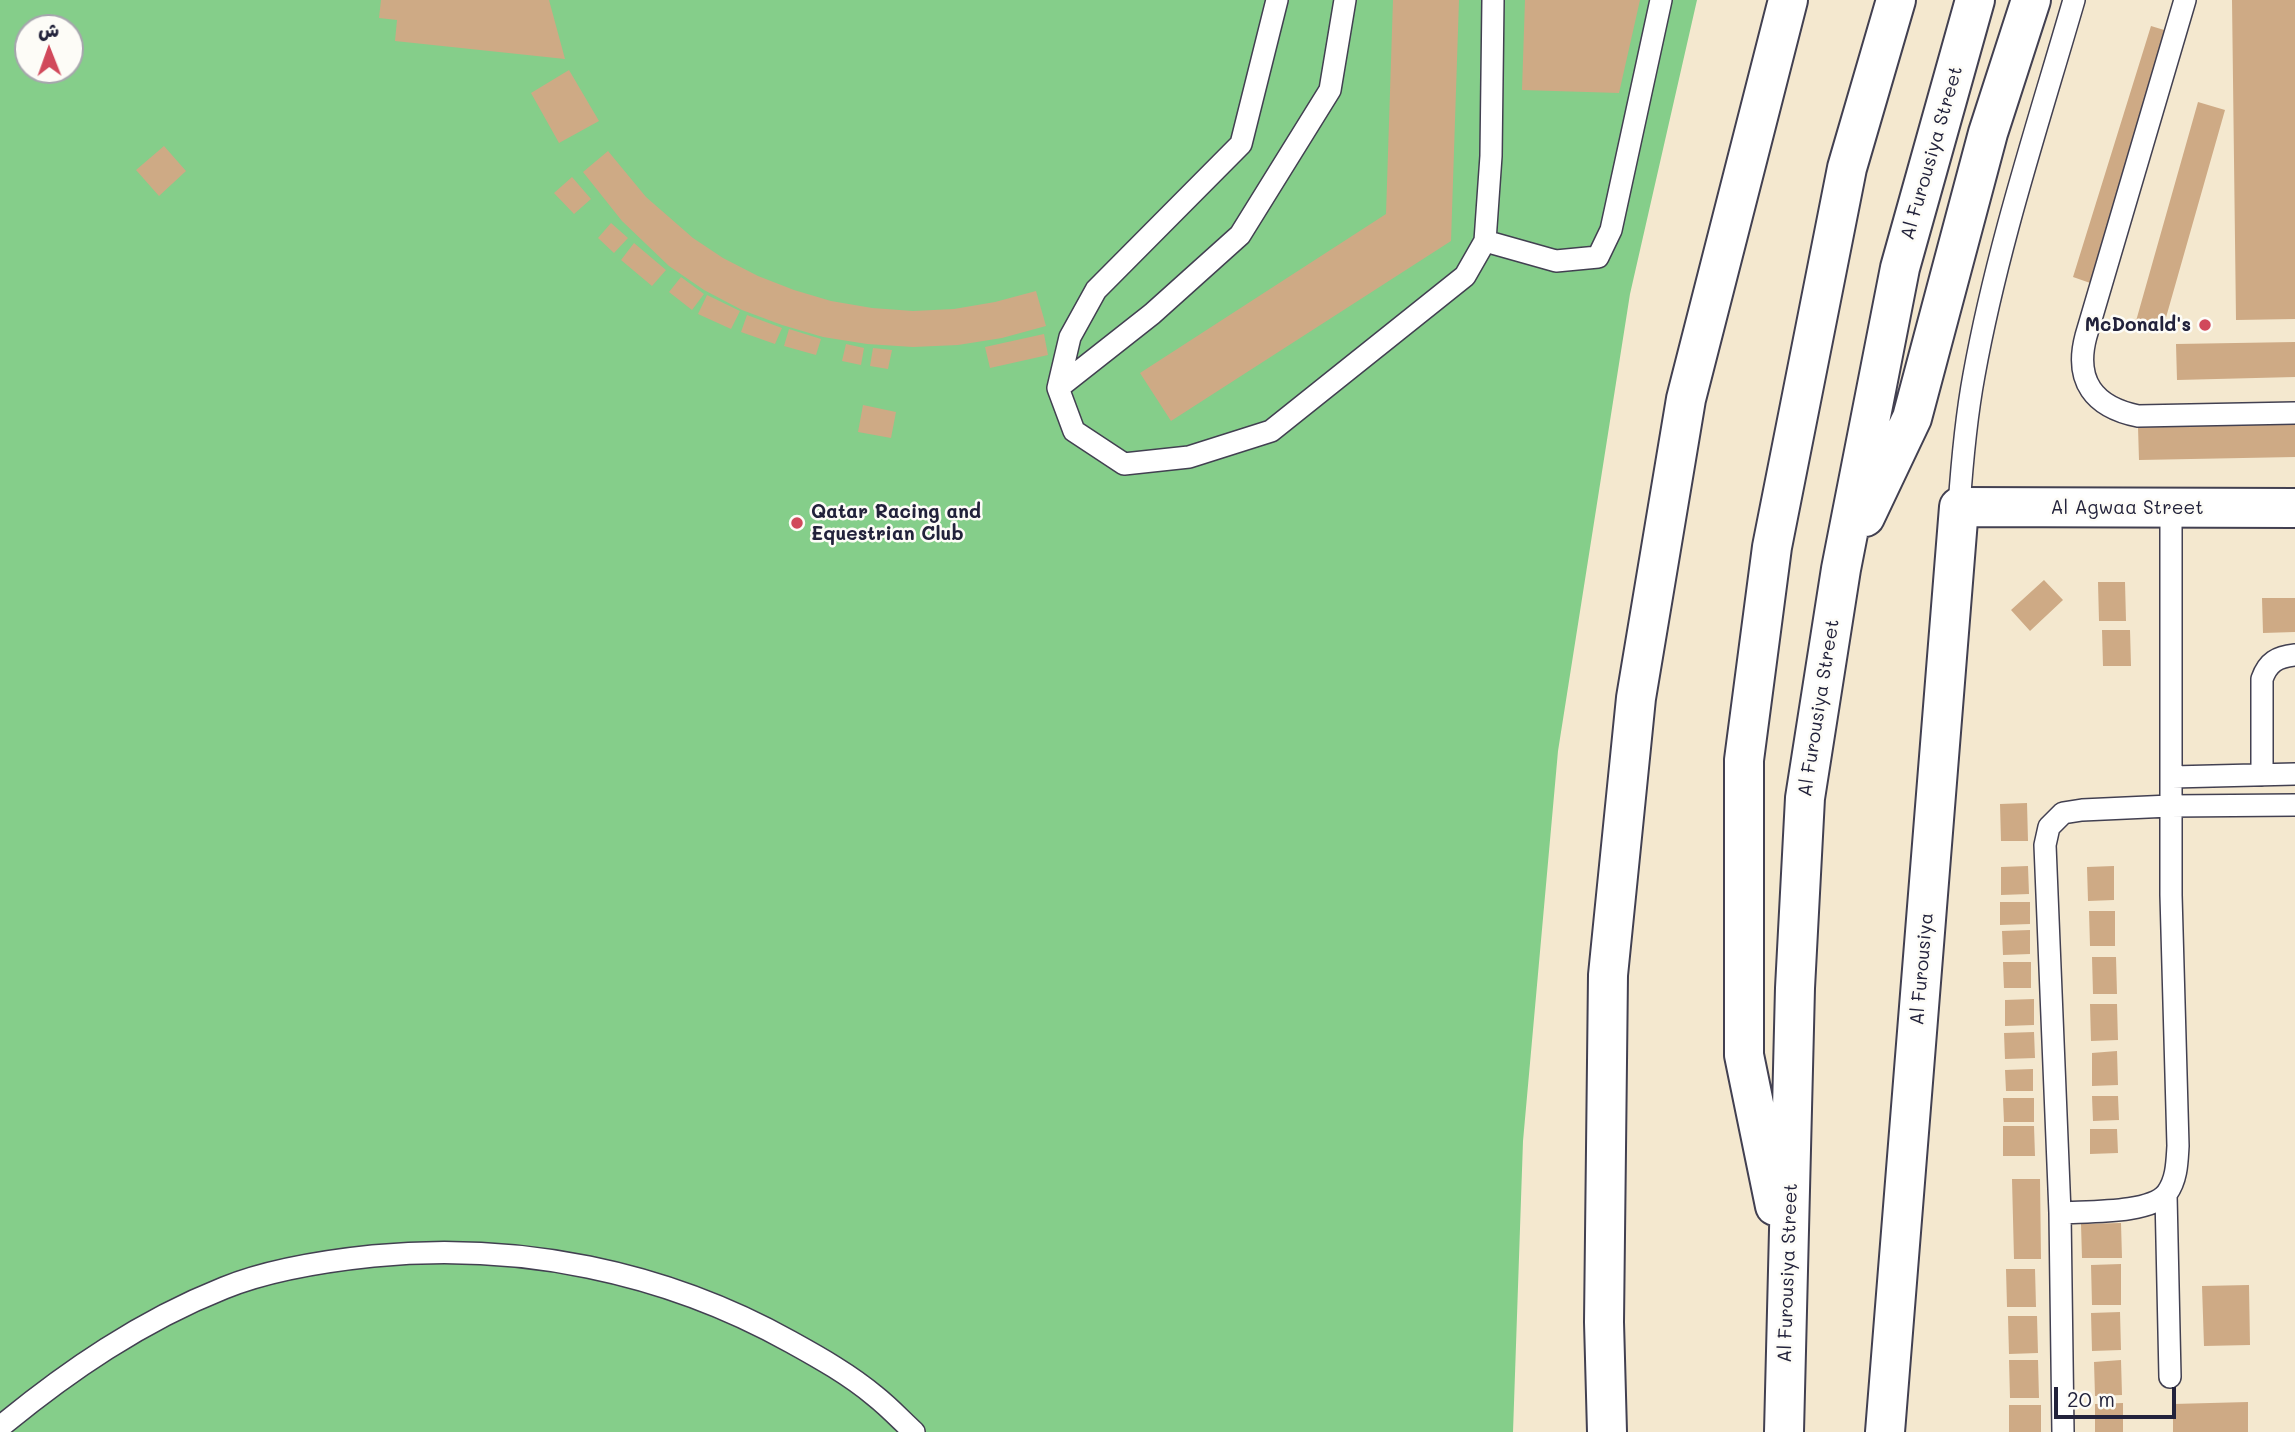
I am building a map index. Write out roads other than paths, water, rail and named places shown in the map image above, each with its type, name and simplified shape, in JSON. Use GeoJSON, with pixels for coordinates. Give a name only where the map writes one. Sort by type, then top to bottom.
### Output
{"type":"FeatureCollection","features":[{"type":"Feature","properties":{"kind":"main road"},"geometry":{"type":"LineString","coordinates":[[1608,1432],[1604,1322],[1608,975],[1636,698],[1686,398],[1788,0]]}},
{"type":"Feature","properties":{"kind":"main road"},"geometry":{"type":"LineString","coordinates":[[1788,1274],[1744,1055],[1744,760],[1772,547],[1847,168],[1895,0]]}},
{"type":"Feature","properties":{"kind":"main road","name":"Al Furousiya Street"},"geometry":{"type":"LineString","coordinates":[[1784,1432],[1797,928],[1805,798],[1841,569],[1900,268],[1975,0]]}},
{"type":"Feature","properties":{"kind":"main road"},"geometry":{"type":"LineString","coordinates":[[1841,569],[1912,418],[1988,133],[2031,0]]}},
{"type":"Feature","properties":{"kind":"main road","name":"Al Agwaa Street"},"geometry":{"type":"LineString","coordinates":[[1959,507],[2295,508]]}},
{"type":"Feature","properties":{"kind":"main road","name":"Al Furousiya"},"geometry":{"type":"LineString","coordinates":[[1885,1432],[1959,507]]}},
{"type":"Feature","properties":{"kind":"lane"},"geometry":{"type":"LineString","coordinates":[[1277,0],[1241,144],[1096,290],[1070,337],[1058,388],[1074,431],[1124,464],[1189,457],[1271,431],[1465,276],[1485,241],[1490,156],[1493,0]]}},
{"type":"Feature","properties":{"kind":"lane"},"geometry":{"type":"LineString","coordinates":[[1058,388],[1152,314],[1240,235],[1330,90],[1345,0]]}},
{"type":"Feature","properties":{"kind":"lane"},"geometry":{"type":"LineString","coordinates":[[1485,241],[1556,261],[1598,257],[1611,230],[1661,0]]}},
{"type":"Feature","properties":{"kind":"lane"},"geometry":{"type":"LineString","coordinates":[[1959,507],[1970,402],[1988,307],[2004,241],[2074,0]]}},
{"type":"Feature","properties":{"kind":"lane"},"geometry":{"type":"LineString","coordinates":[[2185,0],[2081,354],[2083,373],[2103,404],[2138,416],[2295,413]]}},
{"type":"Feature","properties":{"kind":"lane"},"geometry":{"type":"LineString","coordinates":[[2170,1377],[2166,1195],[2176,1174],[2178,1146],[2170,806],[2171,508]]}},
{"type":"Feature","properties":{"kind":"lane"},"geometry":{"type":"LineString","coordinates":[[2262,775],[2262,679],[2266,667],[2277,658],[2295,656]]}},
{"type":"Feature","properties":{"kind":"lane"},"geometry":{"type":"LineString","coordinates":[[2172,777],[2295,774]]}},
{"type":"Feature","properties":{"kind":"lane"},"geometry":{"type":"LineString","coordinates":[[2063,1432],[2060,1213],[2045,845],[2049,827],[2063,813],[2082,810],[2295,805]]}},
{"type":"Feature","properties":{"kind":"lane"},"geometry":{"type":"LineString","coordinates":[[2060,1213],[2134,1208],[2151,1204],[2166,1195]]}},
{"type":"Feature","properties":{"kind":"lane"},"geometry":{"type":"LineString","coordinates":[[0,1427],[48,1388],[104,1350],[163,1316],[225,1287],[341,1259],[460,1252],[578,1264],[642,1279],[703,1300],[763,1326],[820,1358],[874,1395],[914,1432]]}},
{"type":"Feature","properties":{"kind":"place","name":"McDonald's"},"geometry":{"type":"Point","coordinates":[2205,325]}},
{"type":"Feature","properties":{"kind":"place","name":"Qatar Racing and Equestrian Club"},"geometry":{"type":"Point","coordinates":[797,523]}}]}
